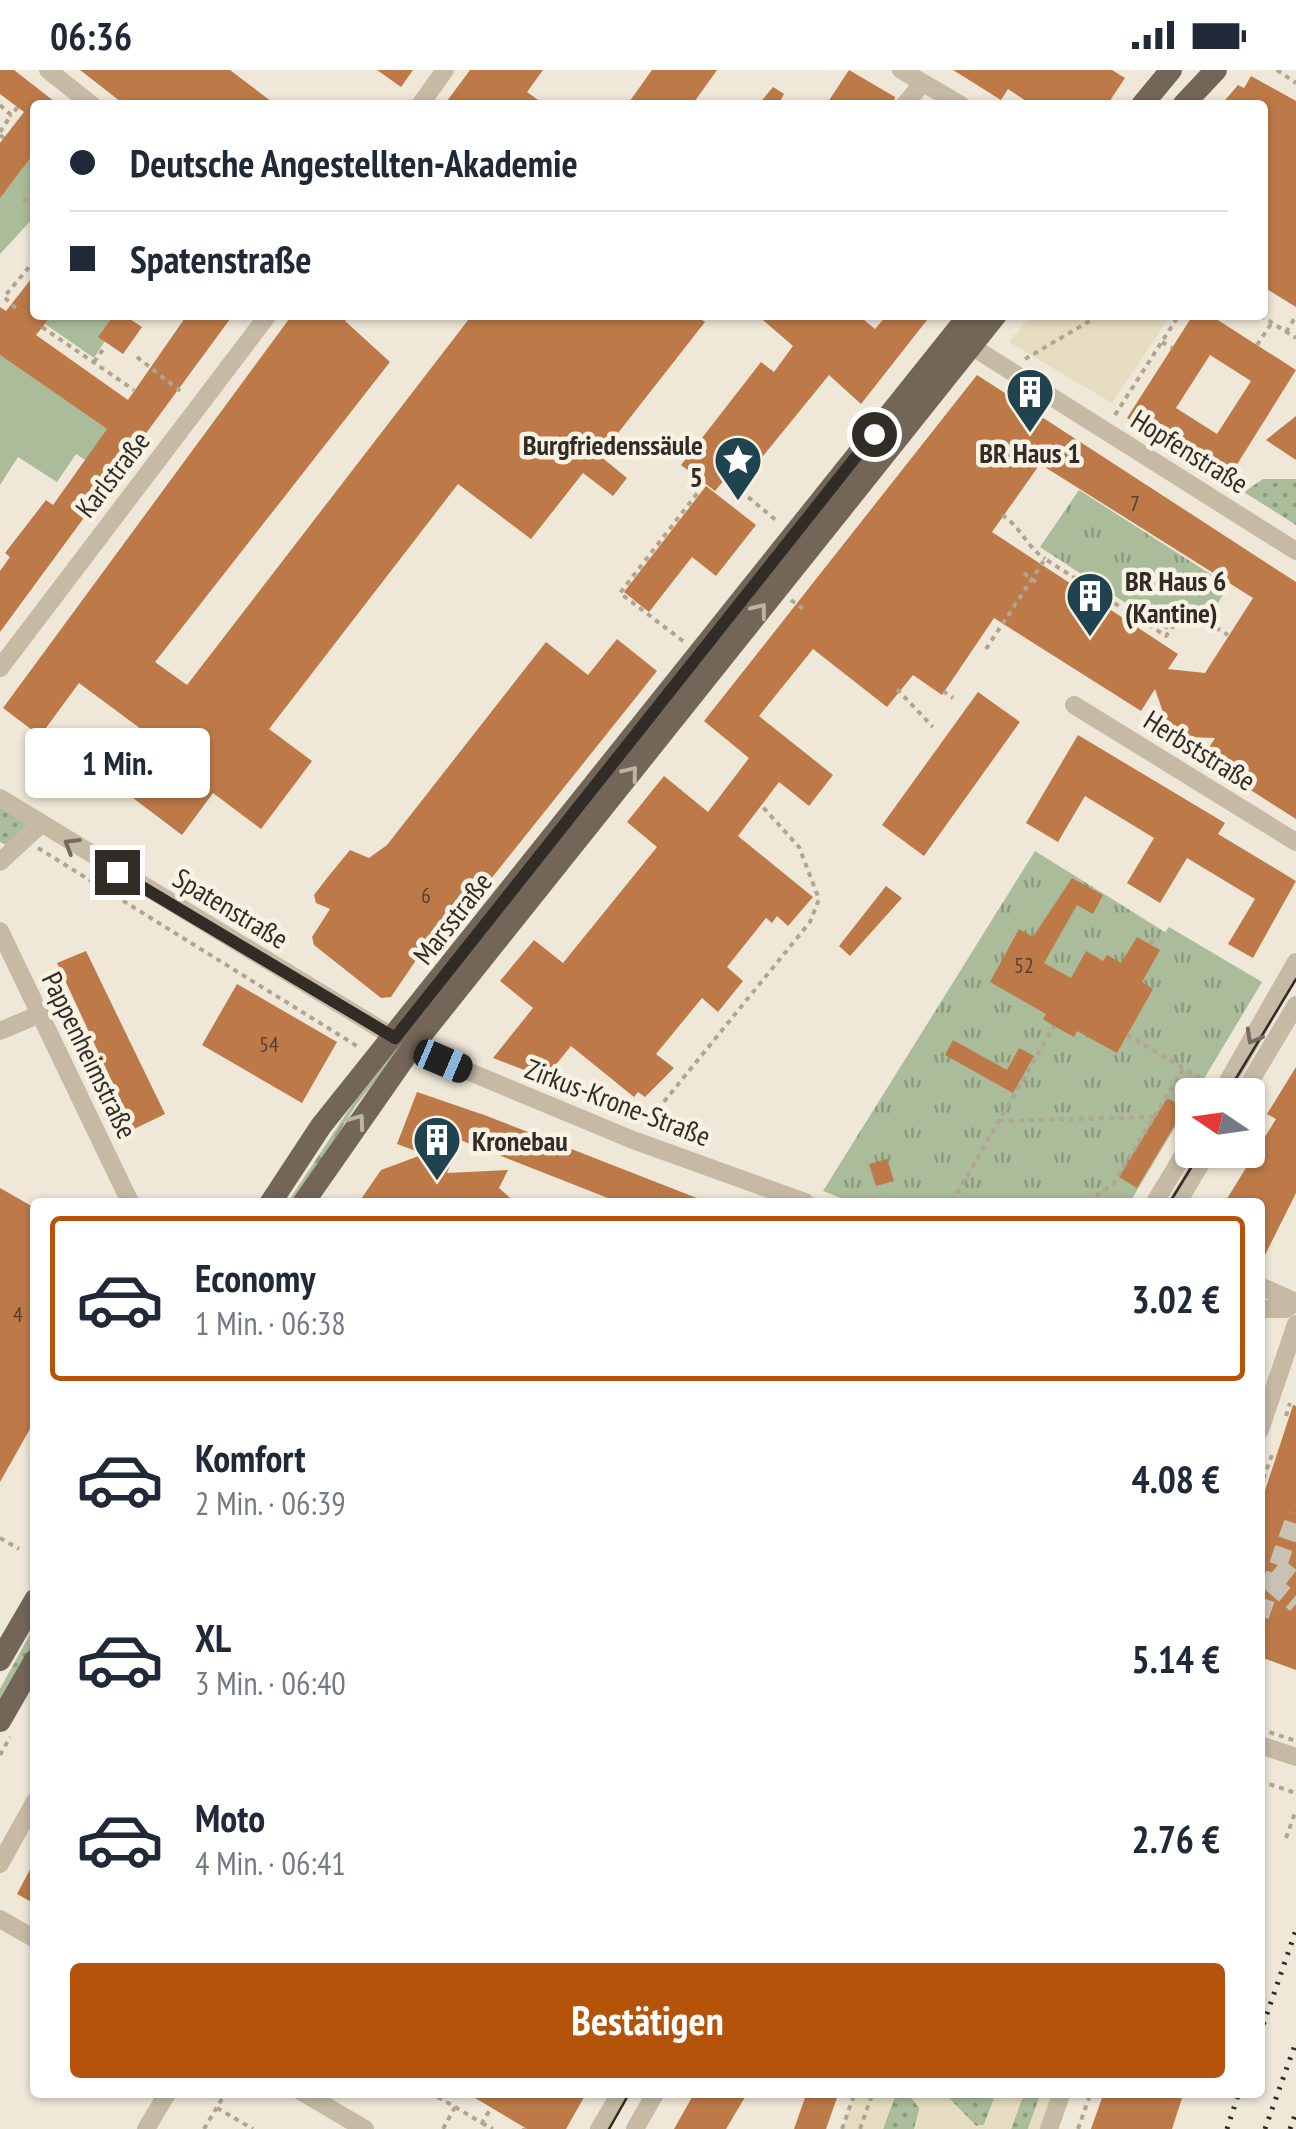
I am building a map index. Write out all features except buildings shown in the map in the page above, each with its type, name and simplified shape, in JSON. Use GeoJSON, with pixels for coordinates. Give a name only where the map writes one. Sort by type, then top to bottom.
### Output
{"type":"FeatureCollection","features":[{"type":"Feature","properties":{"kind":"main road"},"geometry":{"type":"LineString","coordinates":[[1146,100],[1171,70]]}},
{"type":"Feature","properties":{"kind":"main road"},"geometry":{"type":"LineString","coordinates":[[1188,100],[1216,70]]}},
{"type":"Feature","properties":{"kind":"main road","name":"Marsstraße"},"geometry":{"type":"LineString","coordinates":[[274,1198],[321,1126],[405,1040],[962,340],[968,320]]}},
{"type":"Feature","properties":{"kind":"main road","name":"Marsstraße"},"geometry":{"type":"LineString","coordinates":[[692,680],[698,654],[962,340],[989,320]]}},
{"type":"Feature","properties":{"kind":"main road","name":"Marsstraße"},"geometry":{"type":"LineString","coordinates":[[306,1198],[405,1040]]}},
{"type":"Feature","properties":{"kind":"main road"},"geometry":{"type":"LineString","coordinates":[[0,1660],[30,1609]]}},
{"type":"Feature","properties":{"kind":"main road"},"geometry":{"type":"LineString","coordinates":[[0,1721],[30,1669]]}},
{"type":"Feature","properties":{"kind":"street"},"geometry":{"type":"LineString","coordinates":[[48,70],[86,100]]}},
{"type":"Feature","properties":{"kind":"street"},"geometry":{"type":"LineString","coordinates":[[424,100],[445,70]]}},
{"type":"Feature","properties":{"kind":"street"},"geometry":{"type":"LineString","coordinates":[[901,70],[953,100]]}},
{"type":"Feature","properties":{"kind":"street"},"geometry":{"type":"LineString","coordinates":[[908,100],[922,82]]}},
{"type":"Feature","properties":{"kind":"street","name":"Karlstraße"},"geometry":{"type":"LineString","coordinates":[[0,668],[264,320]]}},
{"type":"Feature","properties":{"kind":"street","name":"Hopfenstraße"},"geometry":{"type":"LineString","coordinates":[[962,340],[1110,422],[1296,551]]}},
{"type":"Feature","properties":{"kind":"street","name":"Herbststraße"},"geometry":{"type":"LineString","coordinates":[[1074,704],[1296,842]]}},
{"type":"Feature","properties":{"kind":"street","name":"Spatenstraße"},"geometry":{"type":"LineString","coordinates":[[0,798],[405,1040]]}},
{"type":"Feature","properties":{"kind":"street"},"geometry":{"type":"LineString","coordinates":[[0,862],[40,825]]}},
{"type":"Feature","properties":{"kind":"street","name":"Pappenheimstraße"},"geometry":{"type":"LineString","coordinates":[[0,931],[128,1198]]}},
{"type":"Feature","properties":{"kind":"street"},"geometry":{"type":"LineString","coordinates":[[1224,1078],[1296,962]]}},
{"type":"Feature","properties":{"kind":"street"},"geometry":{"type":"LineString","coordinates":[[1252,1078],[1296,1006]]}},
{"type":"Feature","properties":{"kind":"street"},"geometry":{"type":"LineString","coordinates":[[0,1031],[40,1014]]}},
{"type":"Feature","properties":{"kind":"street","name":"Zirkus-Krone-Straße"},"geometry":{"type":"LineString","coordinates":[[405,1040],[443,1061],[763,1195]]}},
{"type":"Feature","properties":{"kind":"street"},"geometry":{"type":"LineString","coordinates":[[1157,1198],[1176,1168]]}},
{"type":"Feature","properties":{"kind":"street"},"geometry":{"type":"LineString","coordinates":[[1180,1198],[1198,1168]]}},
{"type":"Feature","properties":{"kind":"street"},"geometry":{"type":"LineString","coordinates":[[1265,1288],[1293,1301],[1286,1309],[1265,1309]]}},
{"type":"Feature","properties":{"kind":"street"},"geometry":{"type":"LineString","coordinates":[[1265,1415],[1296,1324]]}},
{"type":"Feature","properties":{"kind":"street"},"geometry":{"type":"LineString","coordinates":[[1265,1747],[1296,1757]]}},
{"type":"Feature","properties":{"kind":"street"},"geometry":{"type":"LineString","coordinates":[[0,1864],[30,1810]]}},
{"type":"Feature","properties":{"kind":"street"},"geometry":{"type":"LineString","coordinates":[[0,1919],[30,1935]]}},
{"type":"Feature","properties":{"kind":"street"},"geometry":{"type":"LineString","coordinates":[[146,2129],[164,2098]]}},
{"type":"Feature","properties":{"kind":"street"},"geometry":{"type":"LineString","coordinates":[[316,2098],[365,2129]]}},
{"type":"Feature","properties":{"kind":"street"},"geometry":{"type":"LineString","coordinates":[[599,2129],[617,2098]]}},
{"type":"Feature","properties":{"kind":"street"},"geometry":{"type":"LineString","coordinates":[[636,2129],[653,2098]]}},
{"type":"Feature","properties":{"kind":"street"},"geometry":{"type":"LineString","coordinates":[[1049,2129],[1060,2098]]}},
{"type":"Feature","properties":{"kind":"street"},"geometry":{"type":"LineString","coordinates":[[323,2129],[334,2110]]}},
{"type":"Feature","properties":{"kind":"path"},"geometry":{"type":"LineString","coordinates":[[1276,70],[1296,82]]}},
{"type":"Feature","properties":{"kind":"path"},"geometry":{"type":"LineString","coordinates":[[1,107],[12,114]]}},
{"type":"Feature","properties":{"kind":"path"},"geometry":{"type":"LineString","coordinates":[[1,135],[18,107]]}},
{"type":"Feature","properties":{"kind":"path"},"geometry":{"type":"LineString","coordinates":[[16,308],[4,296],[30,266]]}},
{"type":"Feature","properties":{"kind":"path"},"geometry":{"type":"LineString","coordinates":[[1286,332],[1296,316]]}},
{"type":"Feature","properties":{"kind":"path"},"geometry":{"type":"LineString","coordinates":[[1025,359],[1091,320]]}},
{"type":"Feature","properties":{"kind":"path"},"geometry":{"type":"LineString","coordinates":[[1110,422],[1176,320]]}},
{"type":"Feature","properties":{"kind":"path"},"geometry":{"type":"LineString","coordinates":[[1268,320],[1296,338]]}},
{"type":"Feature","properties":{"kind":"path"},"geometry":{"type":"LineString","coordinates":[[1257,345],[1272,323]]}},
{"type":"Feature","properties":{"kind":"path"},"geometry":{"type":"LineString","coordinates":[[42,326],[134,390]]}},
{"type":"Feature","properties":{"kind":"path"},"geometry":{"type":"LineString","coordinates":[[1162,342],[1172,348]]}},
{"type":"Feature","properties":{"kind":"path"},"geometry":{"type":"LineString","coordinates":[[94,362],[104,348]]}},
{"type":"Feature","properties":{"kind":"path"},"geometry":{"type":"LineString","coordinates":[[137,357],[200,406]]}},
{"type":"Feature","properties":{"kind":"path"},"geometry":{"type":"LineString","coordinates":[[738,489],[739,472]]}},
{"type":"Feature","properties":{"kind":"path"},"geometry":{"type":"LineString","coordinates":[[725,478],[781,524]]}},
{"type":"Feature","properties":{"kind":"path"},"geometry":{"type":"LineString","coordinates":[[698,654],[620,593],[699,491],[700,479]]}},
{"type":"Feature","properties":{"kind":"path"},"geometry":{"type":"LineString","coordinates":[[1002,515],[1017,524],[1031,550],[1166,636],[1184,609],[1228,635]]}},
{"type":"Feature","properties":{"kind":"path"},"geometry":{"type":"LineString","coordinates":[[986,649],[1045,559]]}},
{"type":"Feature","properties":{"kind":"path"},"geometry":{"type":"LineString","coordinates":[[1024,573],[1038,584]]}},
{"type":"Feature","properties":{"kind":"path"},"geometry":{"type":"LineString","coordinates":[[1064,582],[1069,574]]}},
{"type":"Feature","properties":{"kind":"path"},"geometry":{"type":"LineString","coordinates":[[791,600],[807,612]]}},
{"type":"Feature","properties":{"kind":"path"},"geometry":{"type":"LineString","coordinates":[[897,689],[933,727]]}},
{"type":"Feature","properties":{"kind":"path"},"geometry":{"type":"LineString","coordinates":[[943,691],[952,698]]}},
{"type":"Feature","properties":{"kind":"path"},"geometry":{"type":"LineString","coordinates":[[633,1140],[810,922],[819,899],[799,847],[761,805]]}},
{"type":"Feature","properties":{"kind":"path"},"geometry":{"type":"LineString","coordinates":[[36,848],[362,1048]]}},
{"type":"Feature","properties":{"kind":"path"},"geometry":{"type":"LineString","coordinates":[[954,1198],[1054,1026]]}},
{"type":"Feature","properties":{"kind":"path"},"geometry":{"type":"LineString","coordinates":[[1127,1035],[1199,1078]]}},
{"type":"Feature","properties":{"kind":"path"},"geometry":{"type":"LineString","coordinates":[[1094,1198],[1113,1184],[1184,1068]]}},
{"type":"Feature","properties":{"kind":"path"},"geometry":{"type":"LineString","coordinates":[[999,1122],[1154,1116]]}},
{"type":"Feature","properties":{"kind":"path"},"geometry":{"type":"LineString","coordinates":[[1286,1416],[1290,1403]]}},
{"type":"Feature","properties":{"kind":"path"},"geometry":{"type":"LineString","coordinates":[[1265,1474],[1272,1455]]}},
{"type":"Feature","properties":{"kind":"path"},"geometry":{"type":"LineString","coordinates":[[0,1538],[19,1549]]}},
{"type":"Feature","properties":{"kind":"path"},"geometry":{"type":"LineString","coordinates":[[1265,1730],[1296,1741]]}},
{"type":"Feature","properties":{"kind":"path"},"geometry":{"type":"LineString","coordinates":[[1265,1783],[1296,1793]]}},
{"type":"Feature","properties":{"kind":"path"},"geometry":{"type":"LineString","coordinates":[[1286,1838],[1296,1810]]}},
{"type":"Feature","properties":{"kind":"path"},"geometry":{"type":"LineString","coordinates":[[204,2129],[223,2098]]}},
{"type":"Feature","properties":{"kind":"path"},"geometry":{"type":"LineString","coordinates":[[439,2098],[493,2129]]}},
{"type":"Feature","properties":{"kind":"path"},"geometry":{"type":"LineString","coordinates":[[842,2129],[853,2098]]}},
{"type":"Feature","properties":{"kind":"path"},"geometry":{"type":"LineString","coordinates":[[860,2129],[871,2098]]}},
{"type":"Feature","properties":{"kind":"path"},"geometry":{"type":"LineString","coordinates":[[1078,2129],[1089,2098]]}},
{"type":"Feature","properties":{"kind":"path"},"geometry":{"type":"LineString","coordinates":[[217,2108],[253,2129]]}},
{"type":"Feature","properties":{"kind":"path"},"geometry":{"type":"LineString","coordinates":[[443,2129],[455,2108]]}},
{"type":"Feature","properties":{"kind":"path"},"geometry":{"type":"LineString","coordinates":[[482,2123],[491,2108]]}},
{"type":"Feature","properties":{"kind":"green space"},"geometry":{"type":"Polygon","coordinates":[[[30,159],[30,221],[0,254],[0,186],[6,190],[30,159]]]}},
{"type":"Feature","properties":{"kind":"green space"},"geometry":{"type":"Polygon","coordinates":[[[48,320],[110,320],[99,336],[105,341],[94,358],[45,324],[48,320]]]}},
{"type":"Feature","properties":{"kind":"green space"},"geometry":{"type":"Polygon","coordinates":[[[0,355],[107,429],[87,461],[76,454],[57,482],[18,457],[0,485],[0,355]]]}},
{"type":"Feature","properties":{"kind":"green space"},"geometry":{"type":"Polygon","coordinates":[[[1263,479],[1296,479],[1296,525],[1244,492],[1263,479]]]}},
{"type":"Feature","properties":{"kind":"green space"},"geometry":{"type":"Polygon","coordinates":[[[1079,490],[1229,586],[1207,619],[1184,605],[1167,630],[1040,547],[1079,490]]]}},
{"type":"Feature","properties":{"kind":"green space"},"geometry":{"type":"Polygon","coordinates":[[[675,704],[357,1104],[297,1198],[291,1198],[354,1102],[675,704]]]}},
{"type":"Feature","properties":{"kind":"green space"},"geometry":{"type":"Polygon","coordinates":[[[0,806],[29,823],[6,845],[0,842],[0,806]]]}},
{"type":"Feature","properties":{"kind":"green space"},"geometry":{"type":"Polygon","coordinates":[[[1035,851],[1165,932],[1169,927],[1262,982],[1204,1078],[1175,1078],[1175,1127],[1132,1198],[841,1198],[823,1191],[1035,851]]]}},
{"type":"Feature","properties":{"kind":"green space"},"geometry":{"type":"Polygon","coordinates":[[[30,1634],[30,1654],[0,1706],[0,1689],[30,1634]]]}},
{"type":"Feature","properties":{"kind":"green space"},"geometry":{"type":"Polygon","coordinates":[[[894,2098],[912,2098],[920,2107],[914,2129],[883,2129],[894,2098]]]}},
{"type":"Feature","properties":{"kind":"green space"},"geometry":{"type":"Polygon","coordinates":[[[949,2098],[994,2098],[984,2125],[976,2126],[949,2098]]]}},
{"type":"Feature","properties":{"kind":"green space"},"geometry":{"type":"Polygon","coordinates":[[[1022,2098],[1039,2098],[1028,2129],[1011,2129],[1022,2098]]]}},
{"type":"Feature","properties":{"kind":"shaded area"},"geometry":{"type":"Polygon","coordinates":[[[1027,320],[1168,320],[1112,403],[1009,342],[1027,320]]]}},
{"type":"Feature","properties":{"kind":"shaded area"},"geometry":{"type":"Polygon","coordinates":[[[853,2098],[894,2098],[883,2129],[842,2129],[853,2098]]]}},
{"type":"Feature","properties":{"kind":"shaded area"},"geometry":{"type":"Polygon","coordinates":[[[911,2098],[949,2098],[976,2126],[985,2125],[994,2098],[1022,2098],[1011,2129],[914,2129],[920,2109],[911,2098]]]}},
{"type":"Feature","properties":{"kind":"shaded area"},"geometry":{"type":"Polygon","coordinates":[[[1039,2098],[1052,2098],[1042,2129],[1028,2129],[1039,2098]]]}},
{"type":"Feature","properties":{"kind":"tunnel"},"geometry":{"type":"LineString","coordinates":[[1265,1602],[1296,1514]]}},
{"type":"Feature","properties":{"kind":"tunnel"},"geometry":{"type":"LineString","coordinates":[[1277,1566],[1296,1581]]}},
{"type":"Feature","properties":{"kind":"tunnel"},"geometry":{"type":"LineString","coordinates":[[1271,1583],[1296,1604]]}},
{"type":"Feature","properties":{"kind":"tram line"},"geometry":{"type":"LineString","coordinates":[[1236,1078],[1296,979]]}},
{"type":"Feature","properties":{"kind":"tram line"},"geometry":{"type":"LineString","coordinates":[[1172,1198],[1191,1168]]}},
{"type":"Feature","properties":{"kind":"tram line"},"geometry":{"type":"LineString","coordinates":[[609,2129],[627,2098]]}},
{"type":"Feature","properties":{"kind":"railway"},"geometry":{"type":"LineString","coordinates":[[1265,2020],[1296,1930]]}},
{"type":"Feature","properties":{"kind":"railway"},"geometry":{"type":"LineString","coordinates":[[1265,2129],[1296,2042]]}},
{"type":"Feature","properties":{"kind":"railway"},"geometry":{"type":"LineString","coordinates":[[1227,2129],[1237,2098]]}},
{"type":"Feature","properties":{"kind":"railway"},"geometry":{"type":"LineString","coordinates":[[1290,2129],[1296,2112]]}},
{"type":"Feature","properties":{"kind":"place","name":"BR Haus 1"},"geometry":{"type":"Point","coordinates":[1030,434]}},
{"type":"Feature","properties":{"kind":"place","name":"Burgfriedenssäule 5"},"geometry":{"type":"Point","coordinates":[738,502]}},
{"type":"Feature","properties":{"kind":"place","name":"BR Haus 6 (Kantine)"},"geometry":{"type":"Point","coordinates":[1090,638]}},
{"type":"Feature","properties":{"kind":"place","name":"Kronebau"},"geometry":{"type":"Point","coordinates":[437,1182]}},
{"type":"Feature","properties":{"kind":"route"},"geometry":{"type":"LineString","coordinates":[[117,872],[395,1038],[874,434]]}}]}
